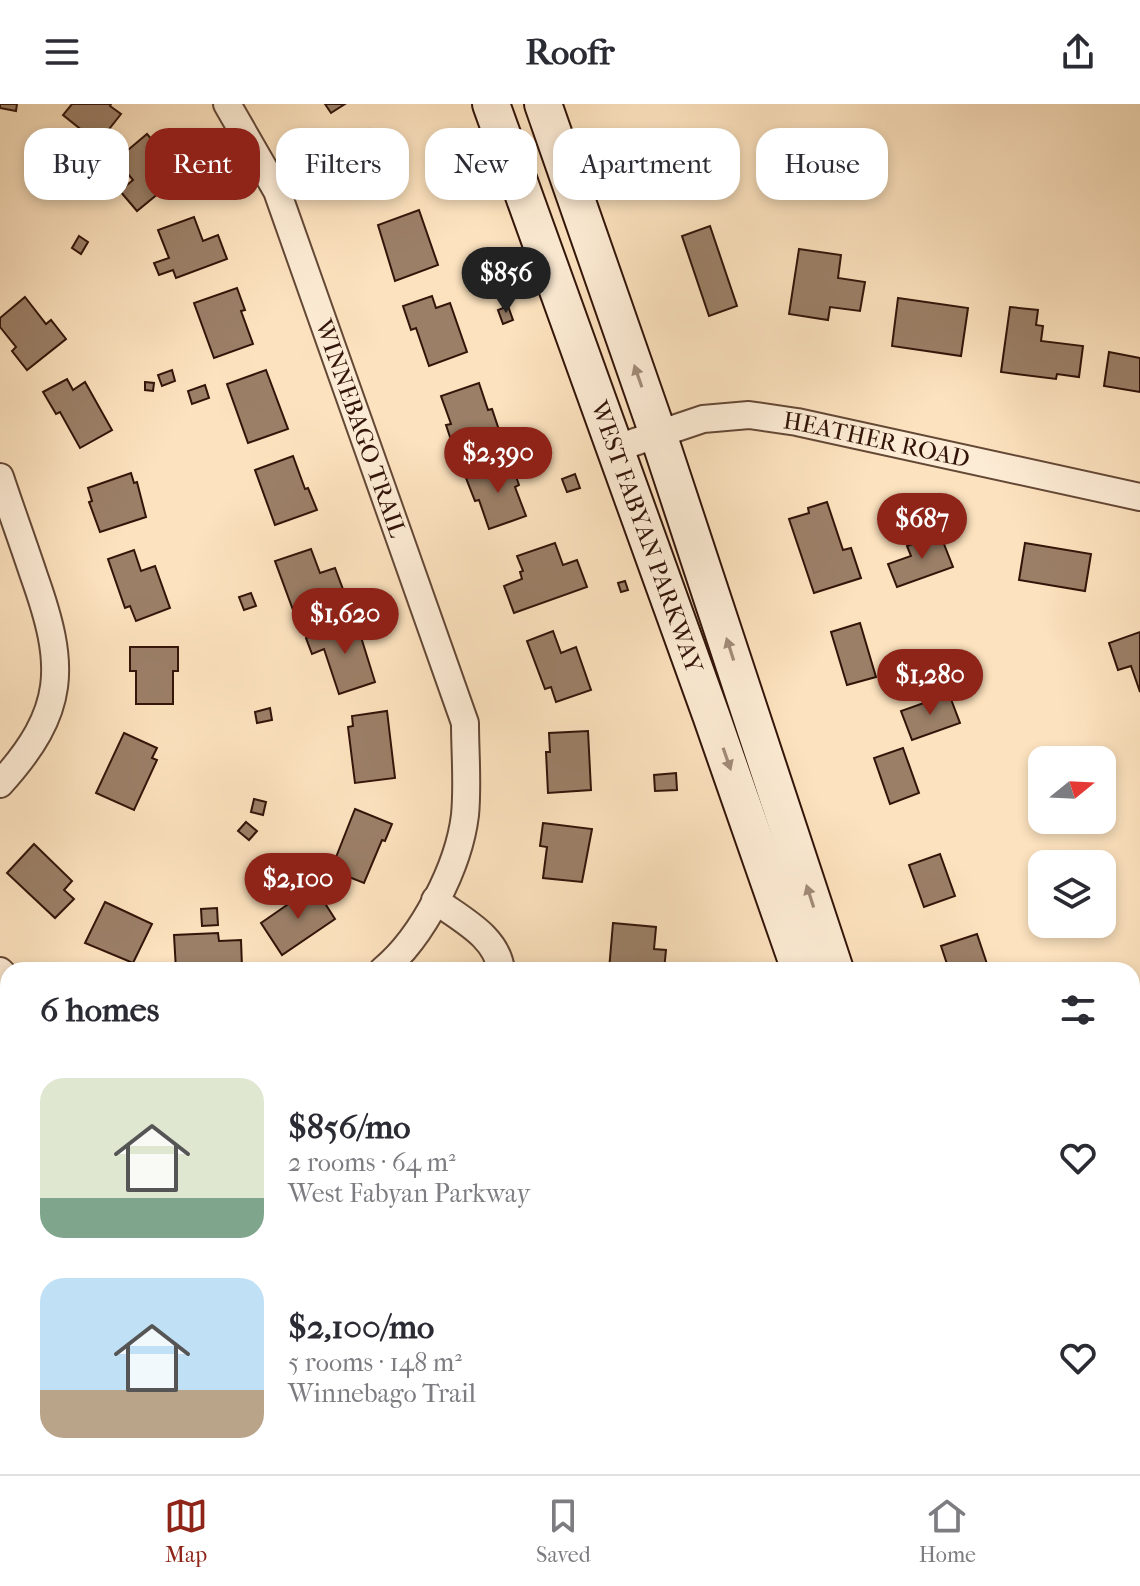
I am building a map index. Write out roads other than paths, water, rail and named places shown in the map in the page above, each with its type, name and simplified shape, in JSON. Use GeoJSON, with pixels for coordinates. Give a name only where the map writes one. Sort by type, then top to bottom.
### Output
{"type":"FeatureCollection","features":[{"type":"Feature","properties":{"kind":"main road","name":"WEST FABYAN PARKWAY"},"geometry":{"type":"LineString","coordinates":[[491,104],[797,962]]}},
{"type":"Feature","properties":{"kind":"main road","name":"WEST FABYAN PARKWAY"},"geometry":{"type":"LineString","coordinates":[[543,104],[658,434],[832,962]]}},
{"type":"Feature","properties":{"kind":"street","name":"WINNEBAGO TRAIL"},"geometry":{"type":"LineString","coordinates":[[227,104],[277,191],[465,723],[465,815],[455,858],[418,933],[399,962]]}},
{"type":"Feature","properties":{"kind":"street","name":"HEATHER ROAD"},"geometry":{"type":"LineString","coordinates":[[614,449],[703,419],[749,415],[797,422],[1140,497]]}},
{"type":"Feature","properties":{"kind":"street"},"geometry":{"type":"LineString","coordinates":[[0,477],[49,617],[56,663],[51,697],[35,740],[0,784]]}},
{"type":"Feature","properties":{"kind":"street"},"geometry":{"type":"LineString","coordinates":[[435,900],[487,938],[499,955],[500,962]]}}]}
